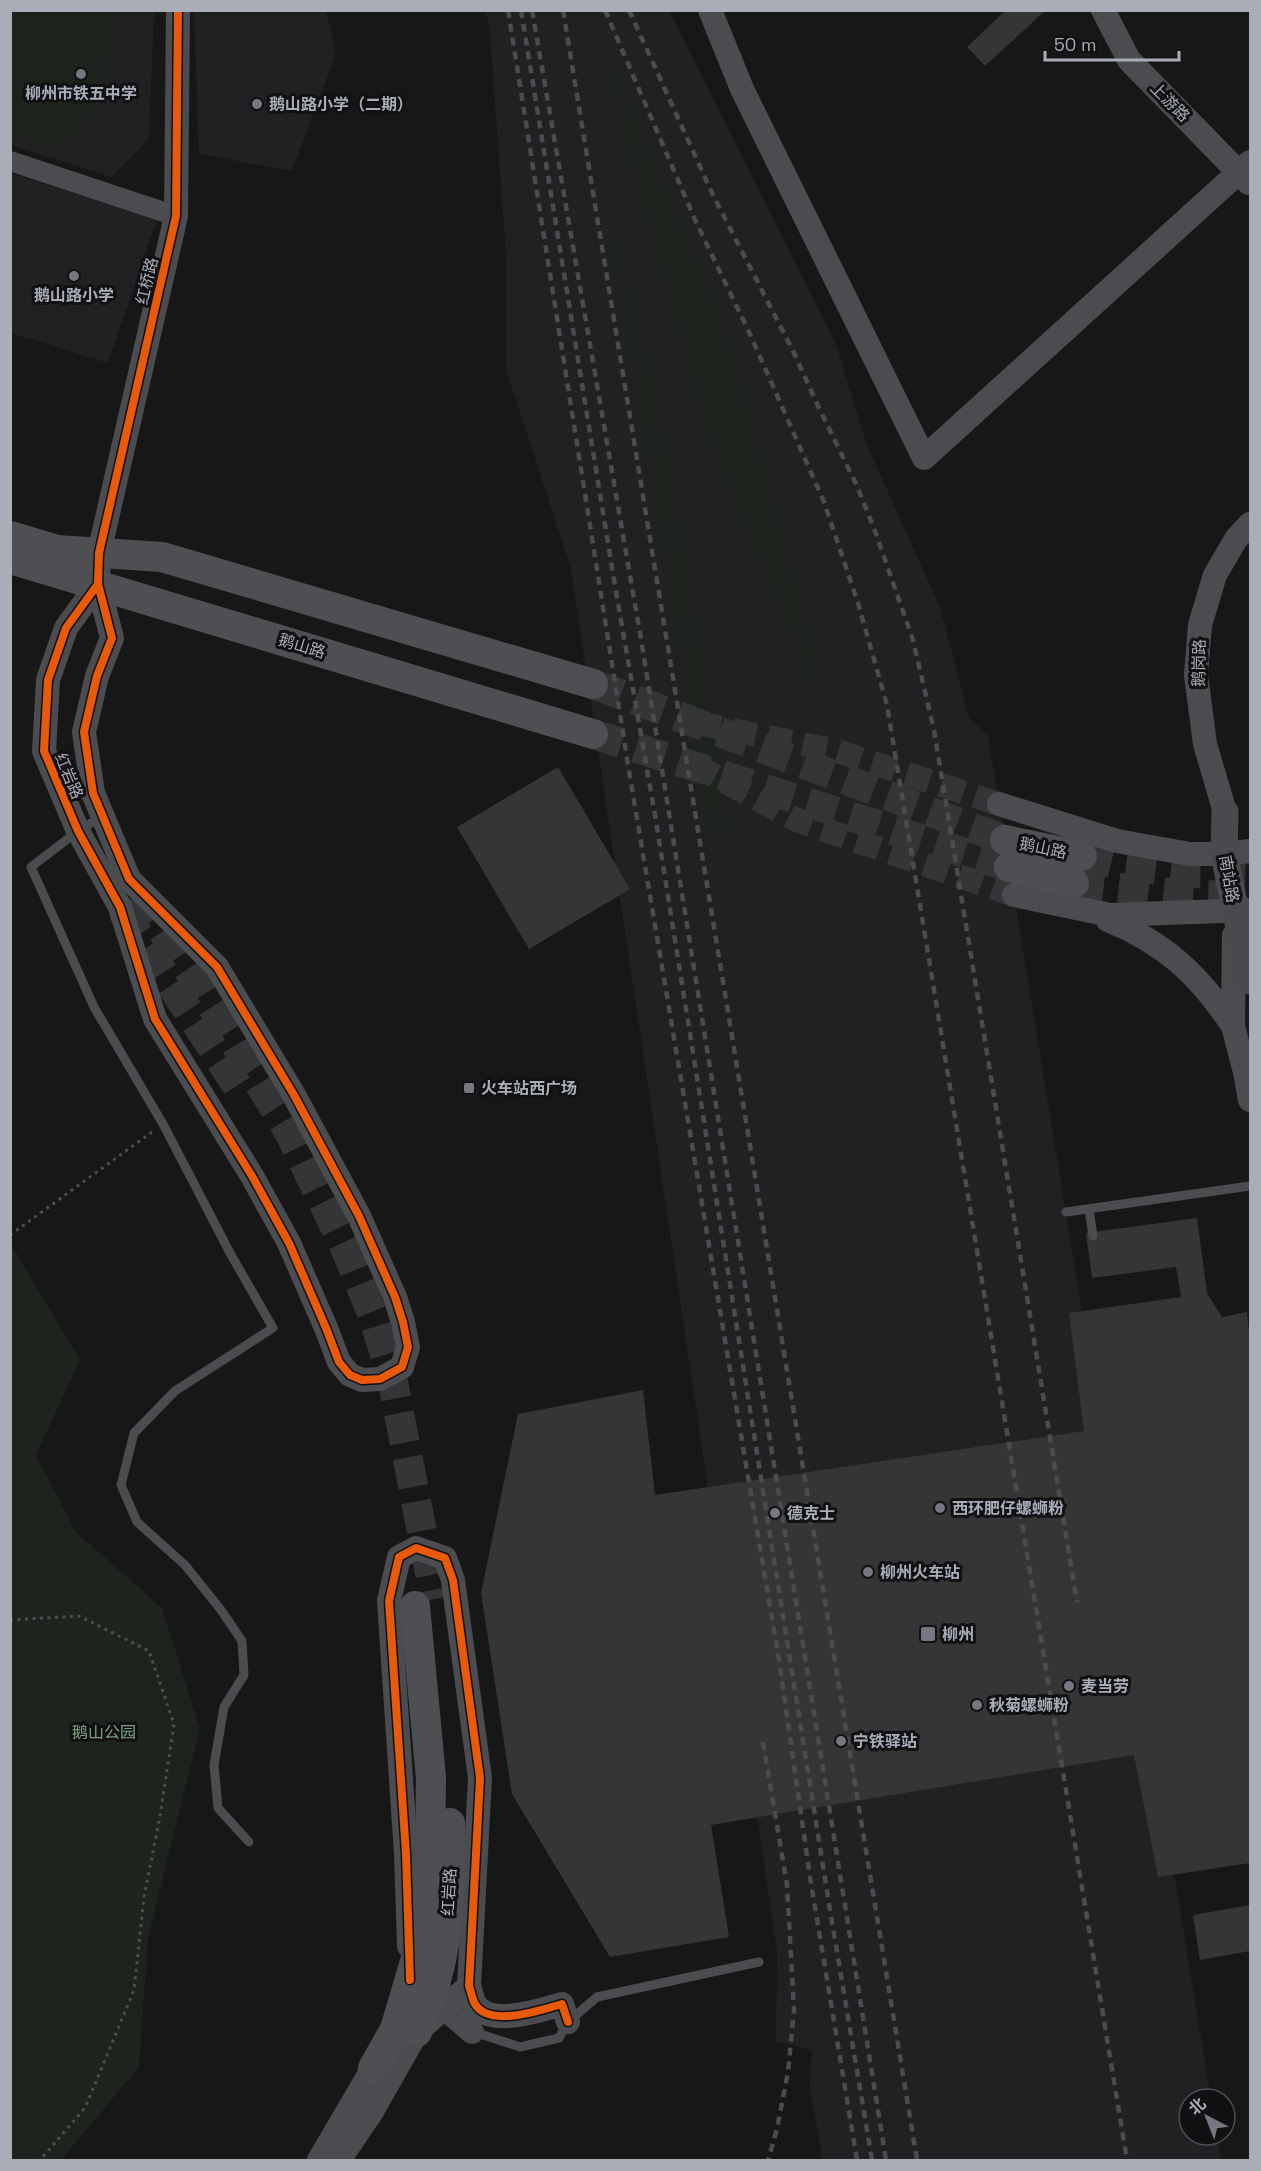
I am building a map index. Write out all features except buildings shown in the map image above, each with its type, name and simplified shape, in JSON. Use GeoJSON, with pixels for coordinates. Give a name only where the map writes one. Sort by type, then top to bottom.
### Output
{"type":"FeatureCollection","features":[{"type":"Feature","properties":{"kind":"main road"},"geometry":{"type":"LineString","coordinates":[[10,536],[57,550],[162,557],[593,684]]}},
{"type":"Feature","properties":{"kind":"main road","name":"鹅山路"},"geometry":{"type":"LineString","coordinates":[[10,559],[593,734]]}},
{"type":"Feature","properties":{"kind":"main road","name":"南站路"},"geometry":{"type":"LineString","coordinates":[[1225,812],[1224,854],[1243,911],[1251,981]]}},
{"type":"Feature","properties":{"kind":"main road","name":"鹅山路"},"geometry":{"type":"LineString","coordinates":[[1009,868],[1078,870]]}},
{"type":"Feature","properties":{"kind":"main road","name":"红岩路"},"geometry":{"type":"LineString","coordinates":[[382,2061],[447,1929],[450,1875],[450,1778],[425,1602]]}},
{"type":"Feature","properties":{"kind":"main road","name":"红岩路"},"geometry":{"type":"LineString","coordinates":[[419,2034],[423,1980]]}},
{"type":"Feature","properties":{"kind":"street","name":"红桥路"},"geometry":{"type":"LineString","coordinates":[[99,553],[176,216],[178,10]]}},
{"type":"Feature","properties":{"kind":"street"},"geometry":{"type":"LineString","coordinates":[[710,10],[742,89],[924,458],[1247,173]]}},
{"type":"Feature","properties":{"kind":"street","name":"上游路"},"geometry":{"type":"LineString","coordinates":[[1102,10],[1129,60],[1247,173]]}},
{"type":"Feature","properties":{"kind":"street"},"geometry":{"type":"LineString","coordinates":[[10,160],[176,216]]}},
{"type":"Feature","properties":{"kind":"street","name":"鹅岗路"},"geometry":{"type":"LineString","coordinates":[[1225,812],[1205,744],[1196,675],[1200,625],[1215,575],[1236,539],[1251,524]]}},
{"type":"Feature","properties":{"kind":"street","name":"红岩路"},"geometry":{"type":"LineString","coordinates":[[98,584],[66,628],[48,680],[44,751],[78,831],[120,907],[155,1019],[252,1176],[289,1242],[339,1362],[350,1375],[362,1380],[380,1379],[402,1367],[408,1347],[395,1297],[359,1216],[294,1095],[217,967],[129,879],[93,793],[84,732],[97,676],[112,638],[98,584],[99,553]]}},
{"type":"Feature","properties":{"kind":"street"},"geometry":{"type":"LineString","coordinates":[[999,804],[1117,841],[1190,854],[1224,854],[1251,850]]}},
{"type":"Feature","properties":{"kind":"street"},"geometry":{"type":"LineString","coordinates":[[1009,868],[1092,913],[1136,931],[1166,950],[1219,1005],[1233,1026],[1251,1100]]}},
{"type":"Feature","properties":{"kind":"street"},"geometry":{"type":"LineString","coordinates":[[1092,913],[1130,916],[1243,911],[1233,1026]]}},
{"type":"Feature","properties":{"kind":"street"},"geometry":{"type":"LineString","coordinates":[[462,2029],[423,1980],[406,1854],[389,1601],[399,1557],[416,1548],[445,1558],[453,1580],[472,1714],[480,1779],[469,1986],[475,2006],[492,2016],[526,2015],[562,2004],[568,2022]]}},
{"type":"Feature","properties":{"kind":"street"},"geometry":{"type":"LineString","coordinates":[[419,2034],[469,1986]]}},
{"type":"Feature","properties":{"kind":"street","name":"红岩路"},"geometry":{"type":"LineString","coordinates":[[339,2160],[371,2113],[419,2034]]}},
{"type":"Feature","properties":{"kind":"street","name":"红岩路"},"geometry":{"type":"LineString","coordinates":[[319,2160],[382,2061]]}},
{"type":"Feature","properties":{"kind":"lane"},"geometry":{"type":"LineString","coordinates":[[103,816],[78,831],[32,867],[94,1007],[163,1124],[230,1253],[273,1328],[175,1391],[134,1433],[122,1485],[137,1522],[185,1565],[221,1610],[242,1641],[244,1675],[224,1707],[214,1765],[218,1808],[249,1842]]}},
{"type":"Feature","properties":{"kind":"lane"},"geometry":{"type":"LineString","coordinates":[[1066,1212],[1251,1186]]}},
{"type":"Feature","properties":{"kind":"lane"},"geometry":{"type":"LineString","coordinates":[[1089,1209],[1093,1236]]}},
{"type":"Feature","properties":{"kind":"lane"},"geometry":{"type":"LineString","coordinates":[[462,2029],[520,2047],[559,2038],[568,2022],[597,1997],[759,1962]]}},
{"type":"Feature","properties":{"kind":"path"},"geometry":{"type":"LineString","coordinates":[[10,1235],[163,1124]]}},
{"type":"Feature","properties":{"kind":"path"},"geometry":{"type":"LineString","coordinates":[[10,1620],[79,1616],[149,1652],[174,1724],[160,1816],[144,1897],[134,1990],[85,2108],[40,2160]]}},
{"type":"Feature","properties":{"kind":"shaded area","name":"柳州市铁五中学"},"geometry":{"type":"Polygon","coordinates":[[[11,11],[154,11],[149,138],[112,177],[11,145],[11,11]]]}},
{"type":"Feature","properties":{"kind":"shaded area","name":"鹅山路小学（二期）"},"geometry":{"type":"Polygon","coordinates":[[[194,11],[326,11],[336,54],[292,171],[199,154],[194,11]]]}},
{"type":"Feature","properties":{"kind":"shaded area"},"geometry":{"type":"Polygon","coordinates":[[[486,11],[669,11],[837,347],[866,443],[940,607],[969,718],[988,736],[1209,2087],[1177,2087],[1177,2147],[1219,2147],[1221,2160],[823,2160],[809,2084],[812,2050],[776,2041],[777,1951],[571,569],[506,369],[506,255],[490,34],[486,11]]]}},
{"type":"Feature","properties":{"kind":"shaded area","name":"鹅山路小学"},"geometry":{"type":"Polygon","coordinates":[[[10,173],[157,219],[108,363],[11,333],[10,173]]]}},
{"type":"Feature","properties":{"kind":"green space"},"geometry":{"type":"Polygon","coordinates":[[[11,10],[121,11],[95,109],[78,133],[55,148],[11,133],[11,10]]]}},
{"type":"Feature","properties":{"kind":"green space"},"geometry":{"type":"Polygon","coordinates":[[[600,24],[638,124],[715,300],[736,359],[808,628],[833,745],[795,638],[730,493],[702,413],[635,175],[600,24]]]}},
{"type":"Feature","properties":{"kind":"green space"},"geometry":{"type":"Polygon","coordinates":[[[595,145],[656,392],[681,529],[729,832],[712,837],[635,368],[595,145]]]}},
{"type":"Feature","properties":{"kind":"green space","name":"鹅山公园"},"geometry":{"type":"Polygon","coordinates":[[[10,1242],[80,1360],[36,1455],[76,1532],[162,1608],[200,1729],[148,1938],[139,2067],[61,2160],[11,2160],[10,1242]]]}},
{"type":"Feature","properties":{"kind":"tunnel"},"geometry":{"type":"LineString","coordinates":[[593,684],[1005,840]]}},
{"type":"Feature","properties":{"kind":"tunnel"},"geometry":{"type":"LineString","coordinates":[[697,723],[837,751],[999,804]]}},
{"type":"Feature","properties":{"kind":"tunnel"},"geometry":{"type":"LineString","coordinates":[[593,734],[1009,867]]}},
{"type":"Feature","properties":{"kind":"tunnel"},"geometry":{"type":"LineString","coordinates":[[694,765],[799,821],[1014,895]]}},
{"type":"Feature","properties":{"kind":"tunnel"},"geometry":{"type":"LineString","coordinates":[[1082,856],[1125,866],[1184,873],[1250,874]]}},
{"type":"Feature","properties":{"kind":"tunnel"},"geometry":{"type":"LineString","coordinates":[[1074,883],[1184,895],[1250,896]]}},
{"type":"Feature","properties":{"kind":"tunnel"},"geometry":{"type":"LineString","coordinates":[[138,894],[204,993],[288,1130],[344,1245],[372,1313],[392,1377],[435,1599]]}},
{"type":"Feature","properties":{"kind":"tunnel"},"geometry":{"type":"LineString","coordinates":[[122,910],[240,1090]]}},
{"type":"Feature","properties":{"kind":"railway"},"geometry":{"type":"LineString","coordinates":[[508,10],[630,777],[779,1660],[810,1877],[857,2160]]}},
{"type":"Feature","properties":{"kind":"railway"},"geometry":{"type":"LineString","coordinates":[[521,10],[615,586],[655,815],[872,2160]]}},
{"type":"Feature","properties":{"kind":"railway"},"geometry":{"type":"LineString","coordinates":[[532,10],[640,633],[886,2160]]}},
{"type":"Feature","properties":{"kind":"railway"},"geometry":{"type":"LineString","coordinates":[[563,10],[917,2160]]}},
{"type":"Feature","properties":{"kind":"railway"},"geometry":{"type":"LineString","coordinates":[[605,10],[696,222],[750,334],[824,502],[858,603],[887,705],[1127,2160]]}},
{"type":"Feature","properties":{"kind":"railway"},"geometry":{"type":"LineString","coordinates":[[629,10],[712,193],[794,353],[857,486],[913,640],[934,730],[1077,1602]]}},
{"type":"Feature","properties":{"kind":"railway"},"geometry":{"type":"LineString","coordinates":[[763,1742],[787,1885],[794,2010],[788,2072],[777,2129],[768,2160]]}},
{"type":"Feature","properties":{"kind":"cycle path"},"geometry":{"type":"LineString","coordinates":[[98,584],[66,628],[48,680],[44,751],[78,831],[120,907],[155,1019],[252,1176],[289,1243],[339,1362],[350,1375],[362,1380],[380,1379],[402,1367],[408,1347],[395,1297],[359,1216],[294,1095],[217,967],[129,879],[93,793],[84,732],[97,676],[112,638],[98,584],[99,553],[176,216],[178,10]]}},
{"type":"Feature","properties":{"kind":"cycle path"},"geometry":{"type":"LineString","coordinates":[[410,1980],[406,1854],[389,1601],[399,1557],[416,1548],[445,1558],[453,1580],[480,1778],[469,1986],[472,1997],[482,2011],[503,2016],[529,2013],[562,2004],[568,2022]]}},
{"type":"Feature","properties":{"kind":"place","name":"柳州市铁五中学"},"geometry":{"type":"Point","coordinates":[81,74]}},
{"type":"Feature","properties":{"kind":"place","name":"鹅山路小学（二期）"},"geometry":{"type":"Point","coordinates":[257,104]}},
{"type":"Feature","properties":{"kind":"place","name":"鹅山路小学"},"geometry":{"type":"Point","coordinates":[74,276]}},
{"type":"Feature","properties":{"kind":"place","name":"火车站西广场"},"geometry":{"type":"Point","coordinates":[469,1088]}},
{"type":"Feature","properties":{"kind":"place","name":"西环肥仔螺蛳粉"},"geometry":{"type":"Point","coordinates":[940,1508]}},
{"type":"Feature","properties":{"kind":"place","name":"德克士"},"geometry":{"type":"Point","coordinates":[775,1513]}},
{"type":"Feature","properties":{"kind":"place","name":"柳州火车站"},"geometry":{"type":"Point","coordinates":[868,1572]}},
{"type":"Feature","properties":{"kind":"place","name":"柳州"},"geometry":{"type":"Point","coordinates":[928,1634]}},
{"type":"Feature","properties":{"kind":"place","name":"麦当劳"},"geometry":{"type":"Point","coordinates":[1069,1686]}},
{"type":"Feature","properties":{"kind":"place","name":"秋菊螺蛳粉"},"geometry":{"type":"Point","coordinates":[977,1705]}},
{"type":"Feature","properties":{"kind":"place","name":"宁铁驿站"},"geometry":{"type":"Point","coordinates":[841,1741]}}]}
